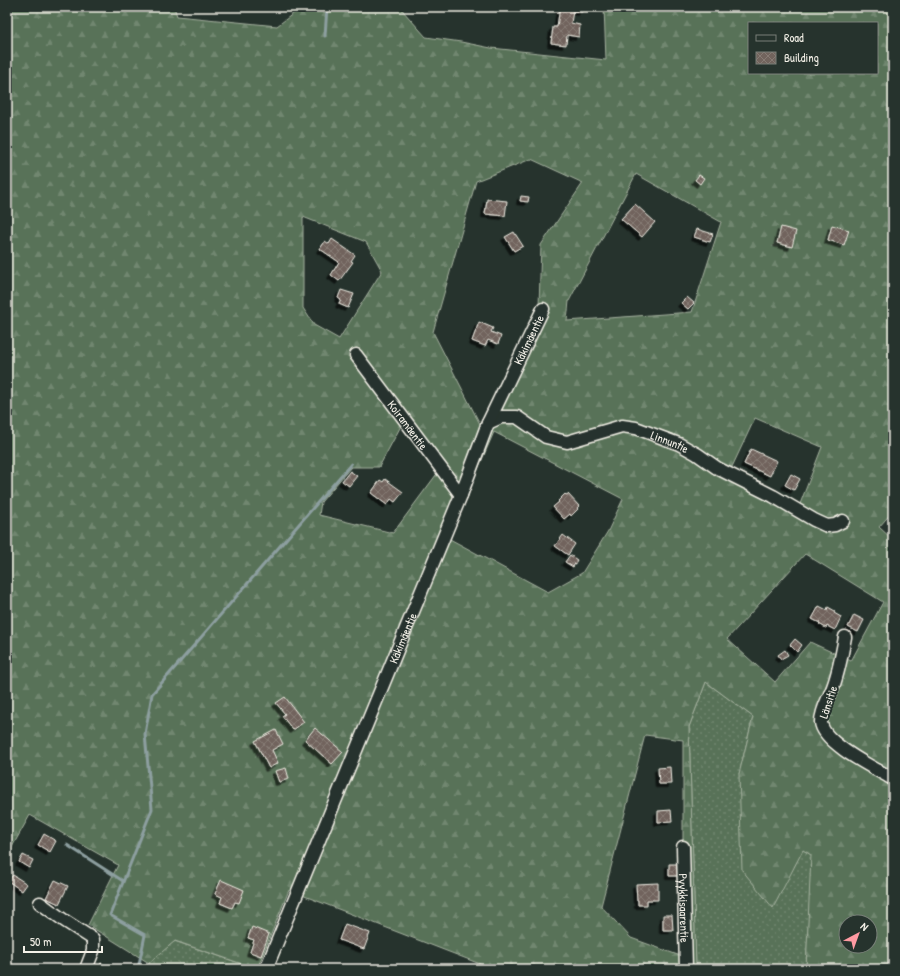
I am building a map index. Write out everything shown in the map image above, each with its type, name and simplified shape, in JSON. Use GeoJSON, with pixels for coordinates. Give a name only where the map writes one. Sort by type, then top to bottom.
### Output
{"type":"FeatureCollection","features":[{"type":"Feature","properties":{"kind":"street","name":"Käkimäentie"},"geometry":{"type":"LineString","coordinates":[[266,969],[461,495],[488,423],[543,309]]}},
{"type":"Feature","properties":{"kind":"street","name":"Koiramäentie"},"geometry":{"type":"LineString","coordinates":[[356,355],[461,495]]}},
{"type":"Feature","properties":{"kind":"street","name":"Linnuntie"},"geometry":{"type":"LineString","coordinates":[[488,423],[501,417],[517,416],[546,438],[567,442],[622,426],[636,428],[679,444],[717,468],[773,496],[827,526],[836,525],[843,521]]}},
{"type":"Feature","properties":{"kind":"street","name":"Länsitie"},"geometry":{"type":"LineString","coordinates":[[845,636],[841,661],[822,716],[821,723],[823,730],[828,737],[846,750],[893,779]]}},
{"type":"Feature","properties":{"kind":"street","name":"Pyykkisaarentie"},"geometry":{"type":"LineString","coordinates":[[683,847],[686,969]]}},
{"type":"Feature","properties":{"kind":"street"},"geometry":{"type":"LineString","coordinates":[[40,903],[94,939],[93,952],[86,969]]}},
{"type":"Feature","properties":{"kind":"green space"},"geometry":{"type":"Polygon","coordinates":[[[7,7],[174,7],[177,16],[277,26],[302,7],[402,7],[403,11],[426,37],[491,48],[606,60],[604,7],[893,7],[893,511],[879,527],[893,540],[893,969],[806,969],[811,855],[803,850],[773,908],[742,870],[739,774],[753,717],[706,682],[689,727],[696,969],[493,969],[289,890],[257,969],[175,941],[149,963],[88,925],[118,865],[30,815],[7,856],[7,7]],[[531,159],[476,181],[433,332],[481,426],[539,306],[541,245],[583,183],[531,159]],[[636,174],[569,301],[567,321],[692,312],[721,222],[636,174]],[[303,217],[303,308],[314,325],[339,339],[382,271],[366,242],[303,217]],[[755,418],[731,469],[800,504],[822,447],[755,418]],[[402,424],[379,467],[351,467],[321,502],[319,515],[393,533],[439,471],[402,424]],[[494,432],[448,538],[548,592],[582,573],[608,531],[623,499],[494,432]],[[805,554],[727,639],[775,682],[810,642],[851,661],[883,602],[805,554]],[[645,735],[601,906],[631,938],[686,958],[683,847],[683,740],[645,735]]]}},
{"type":"Feature","properties":{"kind":"green space"},"geometry":{"type":"Polygon","coordinates":[[[706,682],[753,717],[739,774],[803,850],[812,855],[806,969],[696,969],[689,727],[706,682]]]}},
{"type":"Feature","properties":{"kind":"green space"},"geometry":{"type":"Polygon","coordinates":[[[174,941],[257,969],[149,969],[149,963],[174,941]]]}},
{"type":"Feature","properties":{"kind":"building"},"geometry":{"type":"Polygon","coordinates":[[[560,7],[583,7],[582,12],[573,11],[571,23],[580,25],[579,37],[567,35],[566,45],[551,43],[553,27],[557,27],[560,7]]]}},
{"type":"Feature","properties":{"kind":"building"},"geometry":{"type":"Polygon","coordinates":[[[699,175],[704,178],[700,184],[695,180],[699,175]]]}},
{"type":"Feature","properties":{"kind":"building"},"geometry":{"type":"Polygon","coordinates":[[[521,196],[529,197],[528,202],[520,201],[521,196]]]}},
{"type":"Feature","properties":{"kind":"building"},"geometry":{"type":"Polygon","coordinates":[[[487,199],[507,201],[505,216],[485,214],[487,199]]]}},
{"type":"Feature","properties":{"kind":"building"},"geometry":{"type":"Polygon","coordinates":[[[635,204],[655,222],[642,237],[621,219],[635,204]]]}},
{"type":"Feature","properties":{"kind":"building"},"geometry":{"type":"Polygon","coordinates":[[[832,225],[849,230],[844,245],[828,240],[832,225]]]}},
{"type":"Feature","properties":{"kind":"building"},"geometry":{"type":"Polygon","coordinates":[[[781,227],[796,231],[792,247],[777,243],[781,227]]]}},
{"type":"Feature","properties":{"kind":"building"},"geometry":{"type":"Polygon","coordinates":[[[697,229],[713,234],[710,242],[694,237],[697,229]]]}},
{"type":"Feature","properties":{"kind":"building"},"geometry":{"type":"Polygon","coordinates":[[[514,232],[523,246],[514,251],[505,237],[514,232]]]}},
{"type":"Feature","properties":{"kind":"building"},"geometry":{"type":"Polygon","coordinates":[[[332,239],[355,255],[351,261],[353,262],[339,281],[331,275],[339,262],[320,249],[325,241],[329,244],[332,239]]]}},
{"type":"Feature","properties":{"kind":"building"},"geometry":{"type":"Polygon","coordinates":[[[341,290],[354,294],[348,308],[339,304],[341,300],[338,298],[341,290]]]}},
{"type":"Feature","properties":{"kind":"building"},"geometry":{"type":"Polygon","coordinates":[[[687,297],[694,303],[688,309],[681,303],[687,297]]]}},
{"type":"Feature","properties":{"kind":"building"},"geometry":{"type":"Polygon","coordinates":[[[479,322],[493,328],[491,332],[501,336],[498,344],[488,340],[485,346],[472,341],[479,322]]]}},
{"type":"Feature","properties":{"kind":"building"},"geometry":{"type":"Polygon","coordinates":[[[751,449],[777,461],[770,476],[744,464],[751,449]]]}},
{"type":"Feature","properties":{"kind":"building"},"geometry":{"type":"Polygon","coordinates":[[[350,471],[357,476],[349,486],[342,481],[350,471]]]}},
{"type":"Feature","properties":{"kind":"building"},"geometry":{"type":"Polygon","coordinates":[[[791,474],[800,479],[794,490],[785,485],[791,474]]]}},
{"type":"Feature","properties":{"kind":"building"},"geometry":{"type":"Polygon","coordinates":[[[385,479],[403,492],[395,502],[391,499],[387,505],[371,493],[380,480],[383,482],[385,479]]]}},
{"type":"Feature","properties":{"kind":"building"},"geometry":{"type":"Polygon","coordinates":[[[565,494],[568,494],[579,506],[571,516],[570,514],[564,519],[553,507],[565,494]]]}},
{"type":"Feature","properties":{"kind":"building"},"geometry":{"type":"Polygon","coordinates":[[[563,535],[575,544],[568,555],[555,546],[563,535]]]}},
{"type":"Feature","properties":{"kind":"building"},"geometry":{"type":"Polygon","coordinates":[[[570,555],[577,560],[573,567],[565,562],[570,555]]]}},
{"type":"Feature","properties":{"kind":"building"},"geometry":{"type":"Polygon","coordinates":[[[819,606],[827,610],[828,607],[841,617],[835,630],[827,626],[826,628],[812,619],[819,606]]]}},
{"type":"Feature","properties":{"kind":"building"},"geometry":{"type":"Polygon","coordinates":[[[854,615],[864,620],[858,632],[848,627],[854,615]]]}},
{"type":"Feature","properties":{"kind":"building"},"geometry":{"type":"Polygon","coordinates":[[[795,639],[802,645],[797,652],[790,645],[795,639]]]}},
{"type":"Feature","properties":{"kind":"building"},"geometry":{"type":"Polygon","coordinates":[[[785,650],[788,655],[781,659],[778,655],[785,650]]]}},
{"type":"Feature","properties":{"kind":"building"},"geometry":{"type":"Polygon","coordinates":[[[285,697],[304,722],[293,730],[282,716],[285,714],[276,703],[285,697]]]}},
{"type":"Feature","properties":{"kind":"building"},"geometry":{"type":"Polygon","coordinates":[[[315,728],[343,752],[332,764],[305,740],[315,728]]]}},
{"type":"Feature","properties":{"kind":"building"},"geometry":{"type":"Polygon","coordinates":[[[276,730],[283,744],[272,750],[278,763],[269,768],[255,741],[276,730]]]}},
{"type":"Feature","properties":{"kind":"building"},"geometry":{"type":"Polygon","coordinates":[[[670,767],[671,784],[659,784],[658,768],[670,767]]]}},
{"type":"Feature","properties":{"kind":"building"},"geometry":{"type":"Polygon","coordinates":[[[286,768],[289,779],[279,782],[275,771],[286,768]]]}},
{"type":"Feature","properties":{"kind":"building"},"geometry":{"type":"Polygon","coordinates":[[[671,810],[672,821],[658,822],[658,811],[671,810]]]}},
{"type":"Feature","properties":{"kind":"building"},"geometry":{"type":"Polygon","coordinates":[[[44,834],[56,841],[50,852],[38,845],[44,834]]]}},
{"type":"Feature","properties":{"kind":"building"},"geometry":{"type":"Polygon","coordinates":[[[23,855],[33,860],[29,868],[19,862],[23,855]]]}},
{"type":"Feature","properties":{"kind":"building"},"geometry":{"type":"Polygon","coordinates":[[[669,864],[680,864],[679,876],[669,876],[669,864]]]}},
{"type":"Feature","properties":{"kind":"building"},"geometry":{"type":"Polygon","coordinates":[[[13,875],[27,884],[22,891],[8,881],[13,875]]]}},
{"type":"Feature","properties":{"kind":"building"},"geometry":{"type":"Polygon","coordinates":[[[55,880],[68,886],[59,904],[46,898],[55,880]]]}},
{"type":"Feature","properties":{"kind":"building"},"geometry":{"type":"Polygon","coordinates":[[[221,880],[244,890],[239,903],[235,902],[232,908],[220,903],[222,897],[215,894],[221,880]]]}},
{"type":"Feature","properties":{"kind":"building"},"geometry":{"type":"Polygon","coordinates":[[[658,883],[658,900],[647,900],[647,905],[638,905],[636,884],[658,883]]]}},
{"type":"Feature","properties":{"kind":"building"},"geometry":{"type":"Polygon","coordinates":[[[663,915],[672,915],[673,930],[663,930],[663,915]]]}},
{"type":"Feature","properties":{"kind":"building"},"geometry":{"type":"Polygon","coordinates":[[[345,924],[370,933],[364,949],[339,940],[345,924]]]}},
{"type":"Feature","properties":{"kind":"building"},"geometry":{"type":"Polygon","coordinates":[[[252,927],[269,934],[261,956],[250,952],[254,940],[248,938],[252,927]]]}},
{"type":"Feature","properties":{"kind":"building"},"geometry":{"type":"Polygon","coordinates":[[[101,963],[114,969],[99,969],[101,963]]]}},
{"type":"Feature","properties":{"kind":"waterway"},"geometry":{"type":"LineString","coordinates":[[325,36],[327,7]]}},
{"type":"Feature","properties":{"kind":"waterway"},"geometry":{"type":"LineString","coordinates":[[138,969],[145,935],[110,915],[152,809],[145,734],[152,694],[351,464]]}},
{"type":"Feature","properties":{"kind":"waterway"},"geometry":{"type":"LineString","coordinates":[[67,845],[123,881]]}}]}
